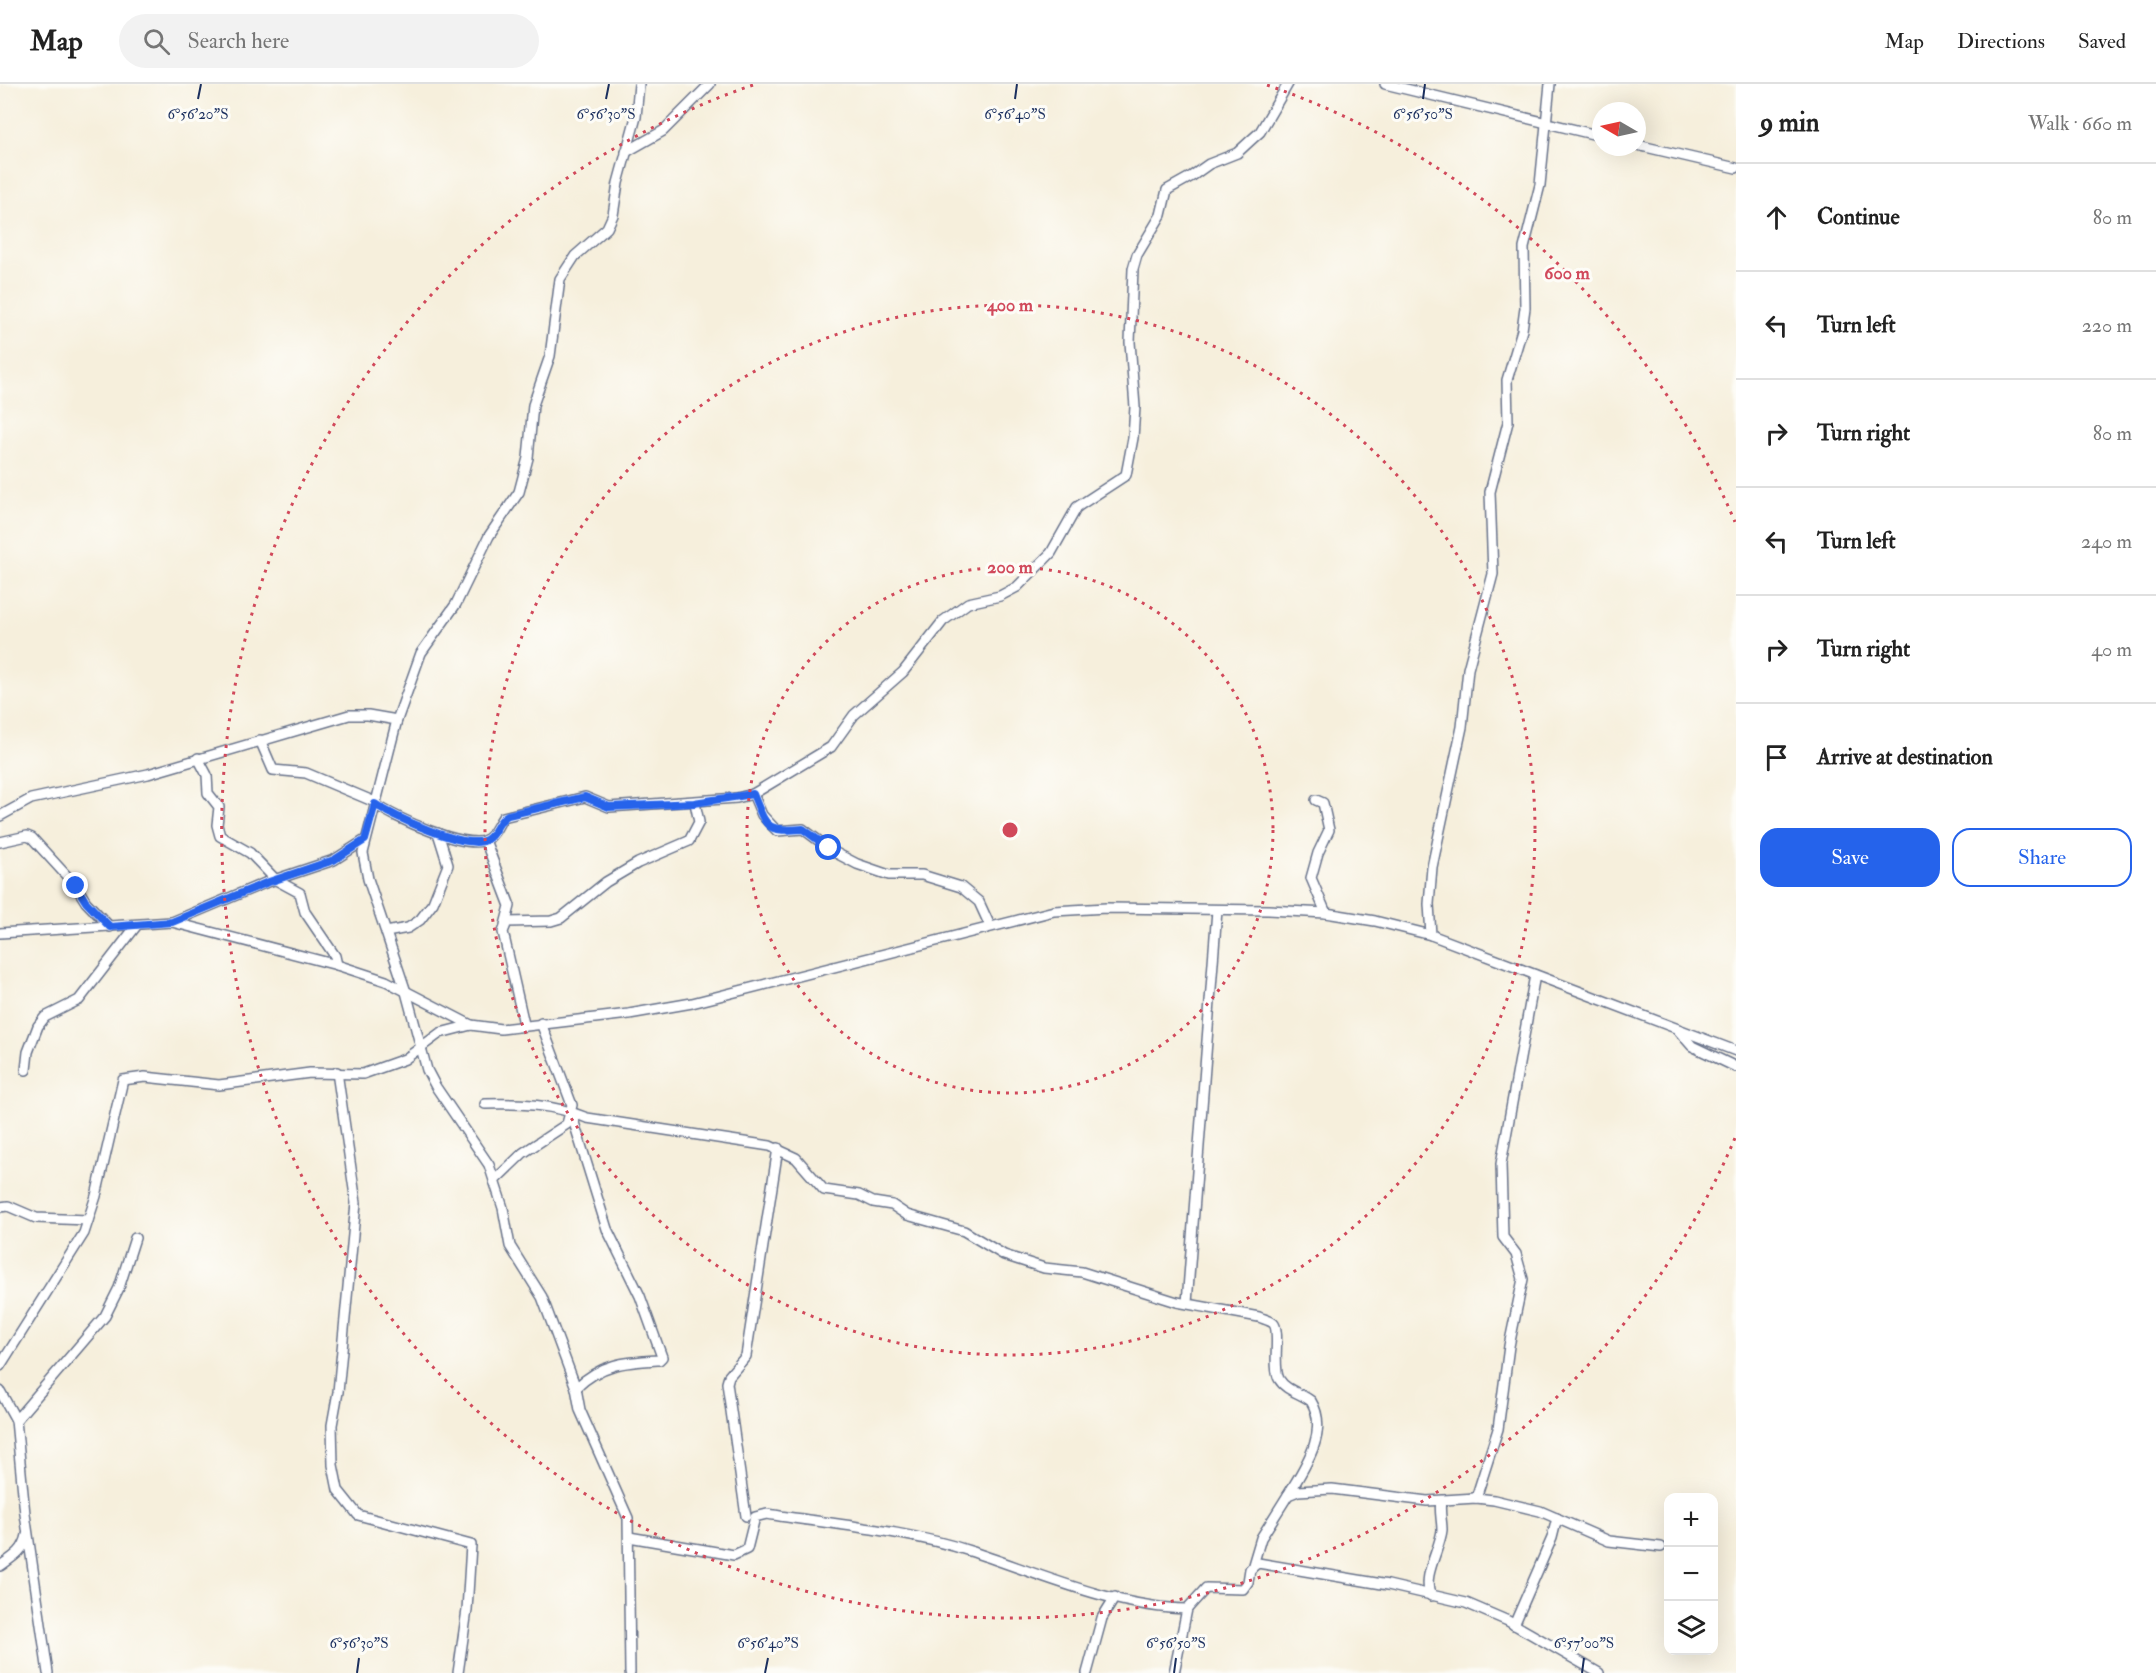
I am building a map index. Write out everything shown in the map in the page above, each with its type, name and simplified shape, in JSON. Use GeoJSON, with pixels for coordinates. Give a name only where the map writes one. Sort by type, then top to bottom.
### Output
{"type":"FeatureCollection","features":[{"type":"Feature","properties":{"kind":"street"},"geometry":{"type":"LineString","coordinates":[[630,1673],[628,1518],[580,1410],[576,1388],[542,1297],[510,1246],[494,1181],[480,1148],[436,1088],[420,1048],[406,992],[363,862],[365,840],[389,757],[397,720],[421,653],[456,604],[489,536],[519,492],[528,458],[533,405],[550,356],[560,279],[570,262],[607,228],[613,215],[636,117],[639,84]]}},
{"type":"Feature","properties":{"kind":"street"},"geometry":{"type":"LineString","coordinates":[[626,152],[663,131],[710,84]]}},
{"type":"Feature","properties":{"kind":"street"},"geometry":{"type":"LineString","coordinates":[[260,740],[273,770],[306,773],[375,803],[388,813],[438,833],[467,841],[485,840],[492,835],[503,817],[585,797],[609,807],[694,803],[753,794],[831,747],[854,715],[903,672],[943,621],[968,603],[1000,596],[1017,587],[1051,553],[1077,507],[1126,475],[1133,438],[1135,407],[1130,318],[1132,280],[1137,255],[1161,215],[1167,189],[1209,164],[1237,153],[1260,132],[1287,84]]}},
{"type":"Feature","properties":{"kind":"street"},"geometry":{"type":"LineString","coordinates":[[1385,84],[1592,134]]}},
{"type":"Feature","properties":{"kind":"street"},"geometry":{"type":"LineString","coordinates":[[1431,935],[1429,904],[1432,867],[1462,727],[1468,669],[1493,574],[1490,492],[1508,422],[1507,380],[1522,330],[1525,308],[1524,248],[1539,185],[1550,84]]}},
{"type":"Feature","properties":{"kind":"street"},"geometry":{"type":"LineString","coordinates":[[1646,147],[1736,168]]}},
{"type":"Feature","properties":{"kind":"street"},"geometry":{"type":"LineString","coordinates":[[0,816],[31,799],[148,774],[349,715],[368,715],[397,720]]}},
{"type":"Feature","properties":{"kind":"street"},"geometry":{"type":"LineString","coordinates":[[198,758],[207,775],[208,793],[219,807],[217,825],[220,836],[250,853],[276,880],[300,893],[303,908],[335,956],[337,965]]}},
{"type":"Feature","properties":{"kind":"street"},"geometry":{"type":"LineString","coordinates":[[753,794],[762,815],[777,831],[803,829],[834,852],[857,864],[889,875],[922,875],[961,888],[979,902],[990,926]]}},
{"type":"Feature","properties":{"kind":"street"},"geometry":{"type":"LineString","coordinates":[[1316,800],[1323,802],[1329,827],[1318,853],[1312,881],[1326,913]]}},
{"type":"Feature","properties":{"kind":"street"},"geometry":{"type":"LineString","coordinates":[[505,927],[512,920],[551,921],[561,918],[606,882],[638,863],[689,841],[699,822],[694,803]]}},
{"type":"Feature","properties":{"kind":"street"},"geometry":{"type":"LineString","coordinates":[[386,932],[408,928],[420,920],[433,903],[448,865],[438,833]]}},
{"type":"Feature","properties":{"kind":"street"},"geometry":{"type":"LineString","coordinates":[[0,842],[27,836],[32,838],[110,927]]}},
{"type":"Feature","properties":{"kind":"street"},"geometry":{"type":"LineString","coordinates":[[0,933],[172,922],[276,880],[334,860],[365,840]]}},
{"type":"Feature","properties":{"kind":"street"},"geometry":{"type":"LineString","coordinates":[[485,840],[510,906],[505,927],[508,955],[524,1024]]}},
{"type":"Feature","properties":{"kind":"street"},"geometry":{"type":"LineString","coordinates":[[172,922],[337,965],[386,981],[471,1025],[501,1029],[524,1024],[629,1014],[692,1003],[1054,911],[1077,909],[1217,910],[1326,913],[1431,935],[1736,1051]]}},
{"type":"Feature","properties":{"kind":"street"},"geometry":{"type":"LineString","coordinates":[[1187,1303],[1217,910]]}},
{"type":"Feature","properties":{"kind":"street"},"geometry":{"type":"LineString","coordinates":[[26,1070],[28,1052],[38,1026],[45,1017],[79,1000],[137,925]]}},
{"type":"Feature","properties":{"kind":"street"},"geometry":{"type":"LineString","coordinates":[[1476,1498],[1498,1429],[1509,1346],[1523,1278],[1516,1254],[1503,1237],[1501,1164],[1535,975]]}},
{"type":"Feature","properties":{"kind":"street"},"geometry":{"type":"LineString","coordinates":[[541,1023],[561,1072],[607,1229],[640,1296],[662,1357],[659,1360],[629,1363],[594,1371],[576,1388]]}},
{"type":"Feature","properties":{"kind":"street"},"geometry":{"type":"LineString","coordinates":[[0,1366],[51,1288],[67,1256],[84,1233],[96,1196],[123,1080],[145,1077],[219,1085],[337,1072],[363,1074],[405,1059],[440,1033],[471,1025]]}},
{"type":"Feature","properties":{"kind":"street"},"geometry":{"type":"LineString","coordinates":[[1678,1030],[1692,1046],[1736,1067]]}},
{"type":"Feature","properties":{"kind":"street"},"geometry":{"type":"LineString","coordinates":[[337,1072],[356,1203],[338,1392],[332,1425],[334,1473],[338,1490],[358,1515],[471,1545],[467,1610],[458,1673]]}},
{"type":"Feature","properties":{"kind":"street"},"geometry":{"type":"LineString","coordinates":[[484,1104],[535,1104],[587,1118],[642,1124],[778,1148],[796,1158],[824,1190],[859,1195],[873,1202],[892,1205],[907,1215],[964,1232],[1004,1255],[1044,1269],[1088,1273],[1117,1285],[1187,1303],[1259,1317],[1273,1323],[1276,1329],[1276,1370],[1280,1380],[1288,1389],[1311,1401],[1317,1434],[1307,1464],[1262,1538],[1243,1589],[1206,1588],[1187,1609],[1173,1673]]}},
{"type":"Feature","properties":{"kind":"street"},"geometry":{"type":"LineString","coordinates":[[494,1181],[523,1153],[567,1124],[572,1114]]}},
{"type":"Feature","properties":{"kind":"street"},"geometry":{"type":"LineString","coordinates":[[746,1515],[728,1383],[729,1376],[746,1356],[778,1148]]}},
{"type":"Feature","properties":{"kind":"street"},"geometry":{"type":"LineString","coordinates":[[0,1207],[8,1206],[36,1218],[88,1220]]}},
{"type":"Feature","properties":{"kind":"street"},"geometry":{"type":"LineString","coordinates":[[16,1420],[105,1316],[119,1288],[135,1239]]}},
{"type":"Feature","properties":{"kind":"street"},"geometry":{"type":"LineString","coordinates":[[0,1390],[16,1420],[28,1530],[48,1673]]}},
{"type":"Feature","properties":{"kind":"street"},"geometry":{"type":"LineString","coordinates":[[1288,1495],[1298,1491],[1332,1489],[1441,1501],[1476,1498],[1516,1504],[1557,1518],[1609,1541],[1661,1547]]}},
{"type":"Feature","properties":{"kind":"street"},"geometry":{"type":"LineString","coordinates":[[1431,1596],[1428,1580],[1442,1530],[1441,1501]]}},
{"type":"Feature","properties":{"kind":"street"},"geometry":{"type":"LineString","coordinates":[[628,1537],[734,1555],[747,1549],[755,1517],[767,1514],[888,1533],[970,1551],[998,1563],[1114,1597],[1187,1609]]}},
{"type":"Feature","properties":{"kind":"street"},"geometry":{"type":"LineString","coordinates":[[1514,1625],[1552,1538],[1557,1518]]}},
{"type":"Feature","properties":{"kind":"street"},"geometry":{"type":"LineString","coordinates":[[0,1566],[21,1550],[28,1530]]}},
{"type":"Feature","properties":{"kind":"street"},"geometry":{"type":"LineString","coordinates":[[1251,1570],[1258,1563],[1388,1585],[1466,1603],[1514,1625],[1599,1673]]}},
{"type":"Feature","properties":{"kind":"street"},"geometry":{"type":"LineString","coordinates":[[1087,1673],[1098,1629],[1114,1597]]}},
{"type":"Feature","properties":{"kind":"route"},"geometry":{"type":"LineString","coordinates":[[76,886],[86,902],[110,927],[172,922],[202,912],[266,883],[294,876],[334,860],[365,840],[375,804],[388,813],[438,833],[476,842],[492,835],[503,817],[578,801],[585,797],[609,807],[694,803],[753,794],[770,827],[777,831],[803,829],[829,848]]}}]}
